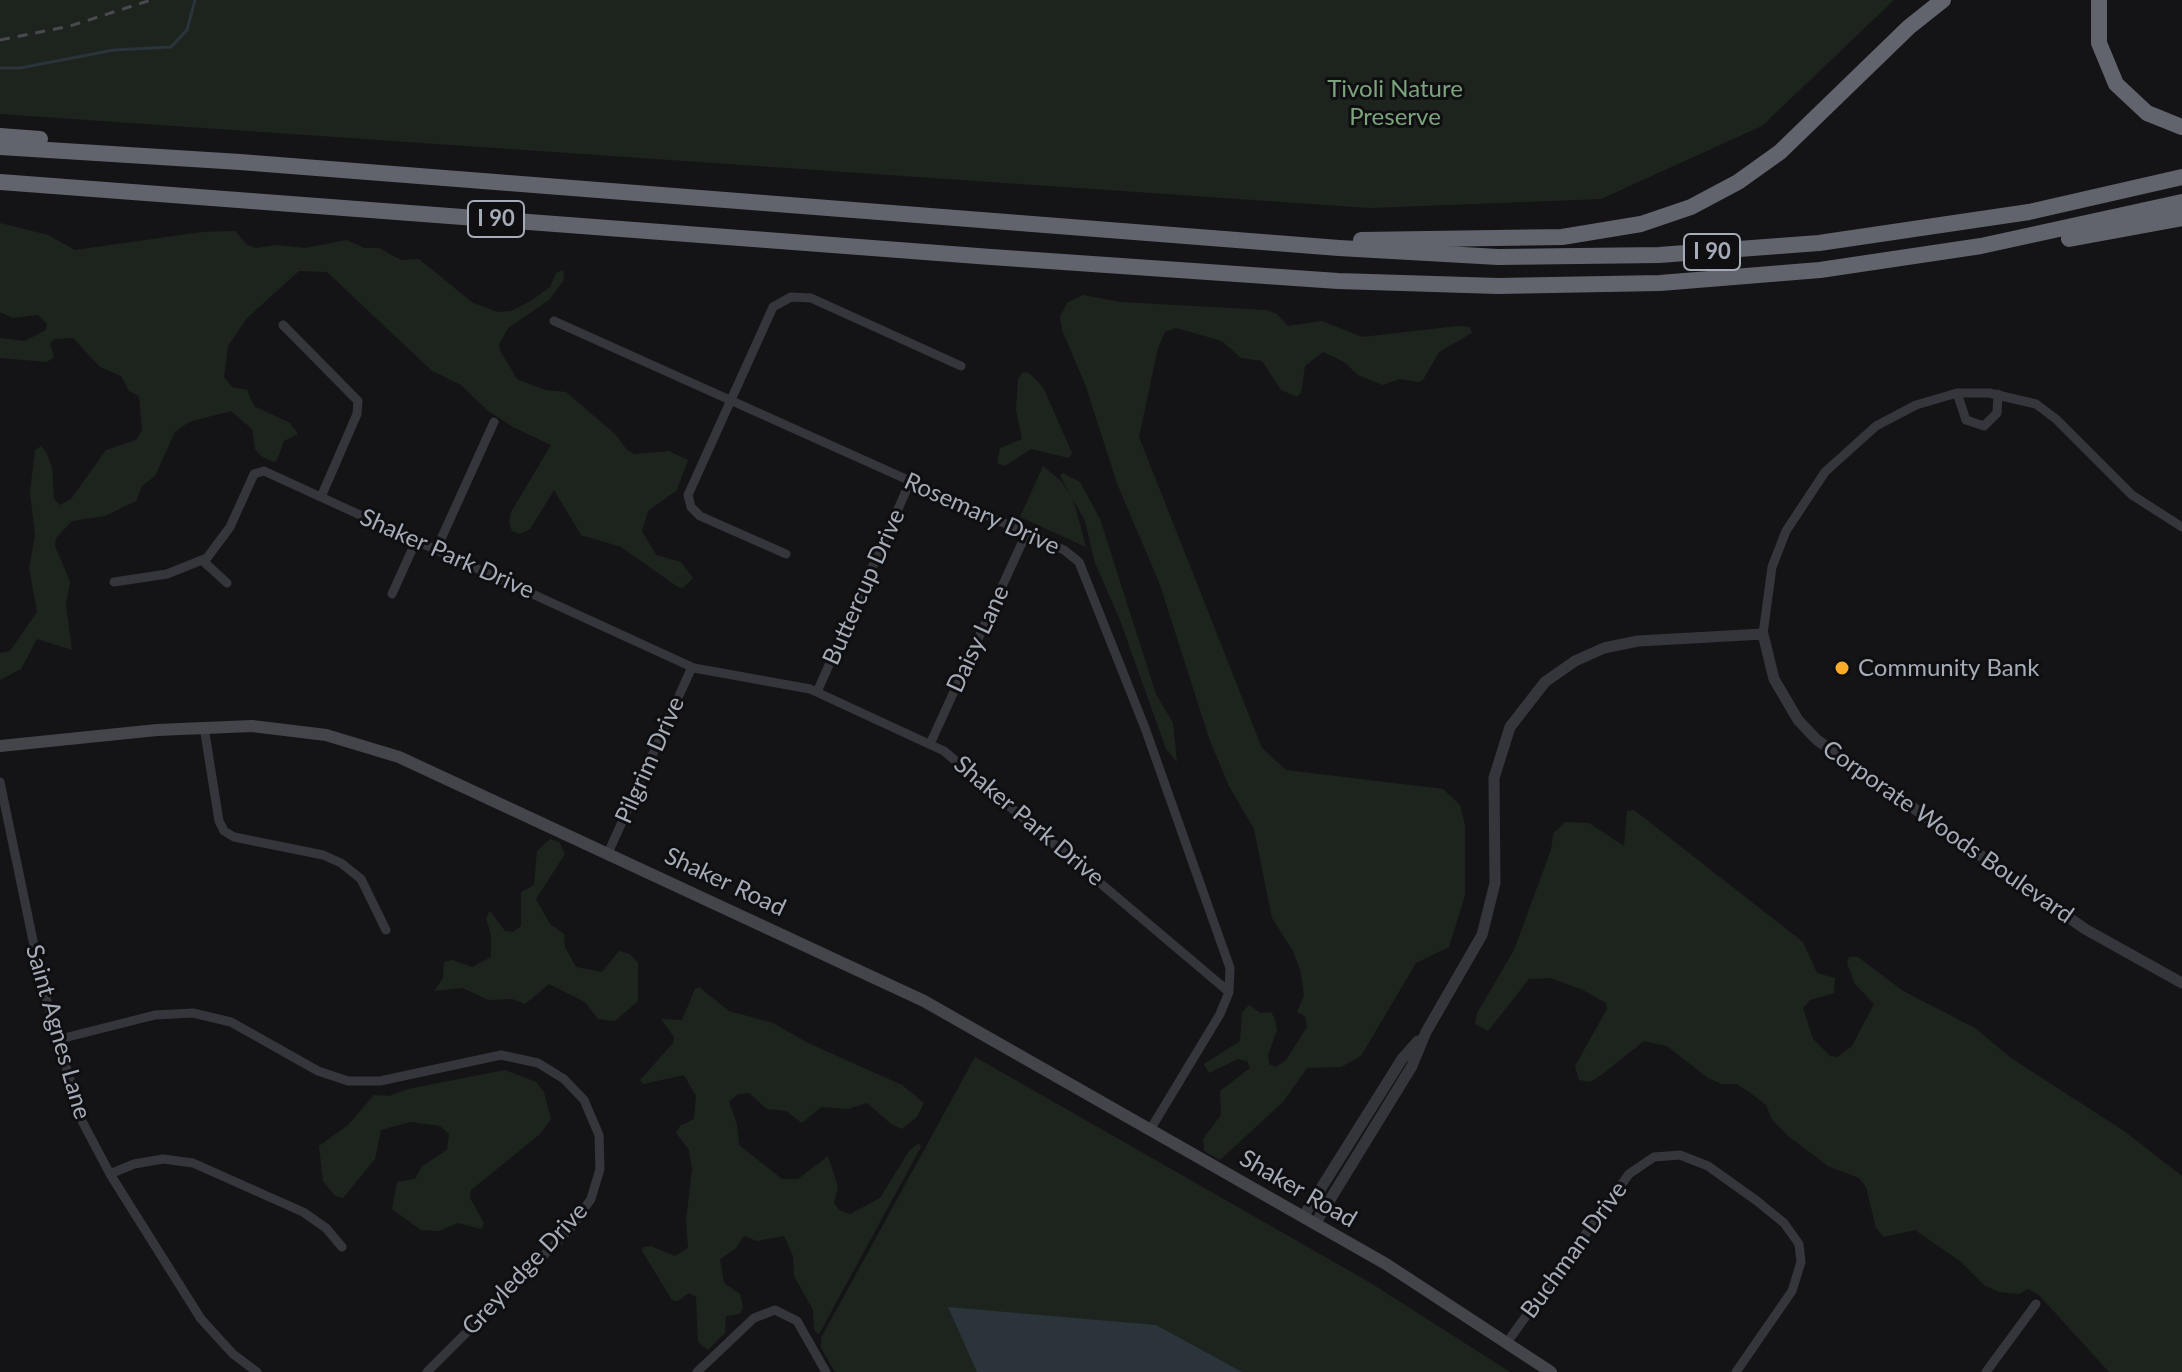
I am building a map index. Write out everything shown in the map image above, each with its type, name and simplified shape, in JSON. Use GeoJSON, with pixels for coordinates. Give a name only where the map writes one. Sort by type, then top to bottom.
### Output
{"type":"FeatureCollection","features":[{"type":"Feature","properties":{"kind":"highway"},"geometry":{"type":"LineString","coordinates":[[1237,239],[1510,241],[1589,234],[1668,216],[1713,196],[1780,152],[1899,36],[1943,0]]}},
{"type":"Feature","properties":{"kind":"highway"},"geometry":{"type":"LineString","coordinates":[[2099,0],[2099,43],[2116,84],[2147,113],[2182,127]]}},
{"type":"Feature","properties":{"kind":"highway"},"geometry":{"type":"LineString","coordinates":[[0,136],[166,149],[240,162]]}},
{"type":"Feature","properties":{"kind":"highway","name":"I 90"},"geometry":{"type":"LineString","coordinates":[[0,147],[240,162],[1498,257],[1713,252],[1819,243],[1964,223],[2082,201],[2182,177]]}},
{"type":"Feature","properties":{"kind":"highway","name":"I 90"},"geometry":{"type":"LineString","coordinates":[[1,182],[1006,258],[1431,285],[1552,286],[1687,281],[1820,270],[1928,255],[2087,225],[2182,202]]}},
{"type":"Feature","properties":{"kind":"highway"},"geometry":{"type":"LineString","coordinates":[[1928,255],[2050,242],[2182,218]]}},
{"type":"Feature","properties":{"kind":"main road","name":"Shaker Road"},"geometry":{"type":"LineString","coordinates":[[0,746],[204,727],[267,726],[355,742],[416,764],[901,989],[1378,1260],[1508,1341],[1551,1372]]}},
{"type":"Feature","properties":{"kind":"street"},"geometry":{"type":"LineString","coordinates":[[786,554],[700,516],[690,504],[691,486],[769,311],[781,301],[796,296],[816,300],[961,366]]}},
{"type":"Feature","properties":{"kind":"street","name":"Rosemary Drive"},"geometry":{"type":"LineString","coordinates":[[554,321],[1071,554],[1085,573],[1226,953],[1229,992]]}},
{"type":"Feature","properties":{"kind":"street"},"geometry":{"type":"LineString","coordinates":[[283,325],[358,401],[357,414],[321,497]]}},
{"type":"Feature","properties":{"kind":"street"},"geometry":{"type":"LineString","coordinates":[[1957,393],[1966,420],[1984,426],[1997,413],[1998,394]]}},
{"type":"Feature","properties":{"kind":"street","name":"Corporate Woods Boulevard"},"geometry":{"type":"LineString","coordinates":[[2182,527],[2132,495],[2047,411],[2024,399],[1998,394],[1957,393],[1916,405],[1876,426],[1825,472],[1786,531],[1772,567],[1763,634],[1774,679],[1798,720],[1817,740],[2085,929],[2182,983]]}},
{"type":"Feature","properties":{"kind":"street"},"geometry":{"type":"LineString","coordinates":[[436,550],[494,422]]}},
{"type":"Feature","properties":{"kind":"street","name":"Shaker Park Drive"},"geometry":{"type":"LineString","coordinates":[[203,561],[224,538],[258,471],[692,667],[817,692],[960,760],[1229,992]]}},
{"type":"Feature","properties":{"kind":"street","name":"Buttercup Drive"},"geometry":{"type":"LineString","coordinates":[[817,692],[910,482]]}},
{"type":"Feature","properties":{"kind":"street","name":"Daisy Lane"},"geometry":{"type":"LineString","coordinates":[[930,744],[1026,534]]}},
{"type":"Feature","properties":{"kind":"street"},"geometry":{"type":"LineString","coordinates":[[392,594],[416,541]]}},
{"type":"Feature","properties":{"kind":"street"},"geometry":{"type":"LineString","coordinates":[[114,582],[167,574],[203,561],[227,583]]}},
{"type":"Feature","properties":{"kind":"street"},"geometry":{"type":"LineString","coordinates":[[1309,1221],[1402,1059],[1426,1032],[1474,952],[1489,914],[1496,873],[1493,792],[1497,762],[1510,727],[1528,699],[1564,667],[1616,645],[1763,634]]}},
{"type":"Feature","properties":{"kind":"street","name":"Pilgrim Drive"},"geometry":{"type":"LineString","coordinates":[[608,853],[692,667]]}},
{"type":"Feature","properties":{"kind":"street"},"geometry":{"type":"LineString","coordinates":[[204,727],[219,821],[224,831],[234,837],[323,855],[341,863],[362,880],[386,930]]}},
{"type":"Feature","properties":{"kind":"street","name":"Saint Agnes Lane"},"geometry":{"type":"LineString","coordinates":[[0,782],[56,1040],[82,1121],[110,1174],[201,1319],[226,1348],[257,1372]]}},
{"type":"Feature","properties":{"kind":"street"},"geometry":{"type":"LineString","coordinates":[[1150,1130],[1220,1014],[1229,992]]}},
{"type":"Feature","properties":{"kind":"street","name":"Greyledge Drive"},"geometry":{"type":"LineString","coordinates":[[56,1040],[155,1015],[193,1013],[231,1022],[338,1079],[380,1081],[501,1055],[538,1063],[564,1079],[584,1100],[599,1135],[601,1157],[591,1199],[570,1229],[427,1372]]}},
{"type":"Feature","properties":{"kind":"street","name":"Buchman Drive"},"geometry":{"type":"LineString","coordinates":[[1508,1341],[1623,1180],[1649,1159],[1680,1155],[1708,1166],[1757,1201],[1784,1223],[1799,1244],[1801,1262],[1792,1291],[1736,1372]]}},
{"type":"Feature","properties":{"kind":"street"},"geometry":{"type":"LineString","coordinates":[[110,1174],[134,1164],[163,1159],[193,1163],[303,1212],[326,1228],[342,1247]]}},
{"type":"Feature","properties":{"kind":"street"},"geometry":{"type":"LineString","coordinates":[[1986,1372],[2036,1304]]}},
{"type":"Feature","properties":{"kind":"street"},"geometry":{"type":"LineString","coordinates":[[697,1372],[754,1318],[775,1310],[787,1313],[797,1321],[826,1372]]}},
{"type":"Feature","properties":{"kind":"green space","name":"Tivoli Nature Preserve"},"geometry":{"type":"Polygon","coordinates":[[[0,0],[1894,0],[1762,126],[1601,199],[1370,208],[0,114],[0,0]]]}},
{"type":"Feature","properties":{"kind":"green space"},"geometry":{"type":"Polygon","coordinates":[[[0,223],[48,235],[75,250],[202,232],[235,231],[247,245],[256,248],[277,245],[305,248],[347,240],[364,248],[379,248],[401,260],[419,259],[473,303],[498,312],[511,311],[531,301],[550,287],[556,273],[563,270],[564,280],[549,300],[508,328],[499,344],[500,351],[517,379],[545,390],[566,392],[616,435],[627,450],[635,454],[669,451],[688,460],[677,490],[648,511],[642,531],[656,555],[681,562],[693,578],[683,588],[678,587],[621,547],[581,535],[554,490],[530,529],[520,534],[512,531],[509,523],[511,512],[551,445],[513,427],[487,410],[461,385],[431,370],[327,272],[299,271],[247,318],[228,346],[224,377],[232,387],[247,390],[254,406],[290,423],[298,434],[284,441],[277,460],[273,462],[255,449],[252,429],[231,411],[189,422],[175,432],[155,476],[142,486],[136,501],[105,516],[72,521],[56,538],[55,546],[70,582],[66,605],[72,650],[37,639],[21,669],[0,680],[0,653],[10,651],[37,612],[29,568],[35,536],[30,492],[35,450],[41,446],[46,452],[52,467],[54,499],[60,505],[71,499],[106,450],[136,440],[142,431],[139,396],[129,391],[121,376],[100,367],[73,338],[54,339],[50,344],[54,357],[47,362],[0,358],[0,338],[25,341],[46,330],[47,324],[38,315],[13,318],[0,312],[0,223]]]}},
{"type":"Feature","properties":{"kind":"green space"},"geometry":{"type":"Polygon","coordinates":[[[1083,295],[1120,302],[1267,310],[1277,314],[1288,326],[1322,321],[1362,337],[1458,326],[1470,327],[1472,333],[1439,352],[1423,380],[1418,382],[1400,379],[1383,385],[1358,375],[1344,362],[1323,352],[1305,366],[1301,393],[1297,397],[1281,390],[1262,361],[1241,358],[1222,341],[1176,328],[1165,332],[1158,348],[1139,437],[1262,748],[1286,770],[1443,789],[1460,805],[1465,825],[1465,895],[1449,947],[1416,963],[1361,1056],[1341,1067],[1307,1068],[1283,1102],[1220,1160],[1204,1151],[1203,1139],[1221,1115],[1220,1091],[1250,1068],[1247,1061],[1238,1059],[1209,1073],[1204,1064],[1240,1041],[1242,1013],[1249,1005],[1261,1013],[1271,1012],[1275,1019],[1277,1030],[1268,1055],[1269,1064],[1276,1067],[1286,1060],[1307,1027],[1305,1016],[1297,1012],[1304,996],[1301,973],[1293,951],[1272,918],[1254,829],[1229,786],[1210,741],[1159,582],[1118,486],[1085,384],[1062,330],[1060,317],[1067,303],[1083,295]]]}},
{"type":"Feature","properties":{"kind":"green space"},"geometry":{"type":"Polygon","coordinates":[[[1023,372],[1029,373],[1043,387],[1072,453],[1069,458],[1031,449],[1005,466],[997,463],[1000,448],[1022,439],[1016,410],[1018,379],[1023,372]]]}},
{"type":"Feature","properties":{"kind":"green space"},"geometry":{"type":"Polygon","coordinates":[[[1043,466],[1061,481],[1073,499],[1086,547],[1020,517],[1043,466]]]}},
{"type":"Feature","properties":{"kind":"green space"},"geometry":{"type":"Polygon","coordinates":[[[1063,473],[1080,482],[1100,519],[1156,694],[1173,723],[1177,762],[1166,749],[1120,620],[1095,563],[1085,521],[1060,476],[1063,473]]]}},
{"type":"Feature","properties":{"kind":"green space"},"geometry":{"type":"Polygon","coordinates":[[[1634,810],[1803,942],[1817,973],[1835,978],[1834,993],[1810,1000],[1803,1008],[1813,1039],[1830,1056],[1837,1057],[1852,1046],[1874,1004],[1855,984],[1847,963],[1849,957],[1858,957],[1903,991],[1975,1028],[2011,1058],[2124,1131],[2182,1176],[2182,1372],[2109,1372],[2038,1294],[2027,1289],[2020,1294],[1999,1292],[1984,1285],[1960,1261],[1915,1230],[1884,1237],[1876,1228],[1866,1187],[1859,1178],[1828,1166],[1788,1136],[1772,1119],[1766,1105],[1752,1094],[1737,1084],[1721,1084],[1708,1078],[1667,1046],[1644,1041],[1590,1082],[1579,1080],[1575,1066],[1607,1009],[1606,1003],[1583,990],[1550,978],[1529,979],[1488,1031],[1475,1024],[1477,1013],[1514,950],[1551,850],[1553,834],[1565,822],[1589,823],[1624,846],[1627,811],[1634,810]]]}},
{"type":"Feature","properties":{"kind":"green space"},"geometry":{"type":"Polygon","coordinates":[[[550,839],[559,842],[565,854],[536,899],[550,924],[564,934],[565,947],[576,967],[602,972],[619,951],[630,954],[638,963],[638,1001],[615,1021],[598,1019],[585,1002],[549,984],[525,1004],[512,999],[488,1000],[463,988],[434,991],[443,978],[444,962],[452,960],[472,967],[491,957],[491,935],[486,918],[490,911],[505,931],[513,932],[521,926],[521,892],[534,885],[537,851],[550,839]]]}},
{"type":"Feature","properties":{"kind":"green space"},"geometry":{"type":"Polygon","coordinates":[[[699,987],[729,1011],[773,1023],[808,1043],[902,1085],[924,1103],[917,1117],[902,1129],[891,1124],[867,1103],[848,1109],[821,1107],[802,1123],[786,1111],[767,1109],[749,1093],[738,1094],[729,1102],[737,1124],[739,1145],[782,1179],[798,1179],[828,1156],[838,1187],[834,1203],[839,1210],[850,1214],[880,1198],[909,1151],[919,1143],[921,1147],[819,1334],[814,1330],[813,1310],[794,1276],[793,1256],[784,1236],[757,1241],[744,1236],[735,1249],[720,1259],[724,1283],[740,1294],[743,1307],[740,1314],[726,1316],[725,1333],[708,1350],[698,1342],[696,1297],[689,1293],[678,1301],[672,1300],[642,1251],[643,1247],[651,1246],[675,1256],[688,1248],[686,1221],[692,1169],[689,1150],[676,1133],[680,1126],[694,1119],[696,1096],[684,1075],[643,1084],[640,1080],[673,1043],[674,1037],[661,1019],[682,1020],[695,989],[699,987]]]}},
{"type":"Feature","properties":{"kind":"green space"},"geometry":{"type":"Polygon","coordinates":[[[975,1057],[1369,1282],[1510,1372],[835,1372],[821,1348],[821,1338],[975,1057]]]}},
{"type":"Feature","properties":{"kind":"green space"},"geometry":{"type":"Polygon","coordinates":[[[505,1070],[536,1082],[544,1092],[551,1119],[540,1134],[471,1190],[470,1198],[484,1223],[481,1229],[458,1223],[439,1231],[421,1230],[392,1209],[397,1182],[415,1179],[422,1166],[447,1150],[449,1134],[440,1126],[410,1122],[381,1130],[375,1159],[343,1198],[335,1196],[323,1181],[319,1146],[348,1125],[374,1095],[389,1096],[408,1089],[505,1070]]]}},
{"type":"Feature","properties":{"kind":"shaded area"},"geometry":{"type":"Polygon","coordinates":[[[948,1307],[1156,1325],[1242,1372],[977,1372],[948,1307]]]}},
{"type":"Feature","properties":{"kind":"waterway"},"geometry":{"type":"LineString","coordinates":[[0,68],[20,68],[114,50],[171,47],[187,30],[195,0]]}},
{"type":"Feature","properties":{"kind":"railway"},"geometry":{"type":"LineString","coordinates":[[0,40],[70,26],[151,0]]}},
{"type":"Feature","properties":{"kind":"place","name":"Community Bank"},"geometry":{"type":"Point","coordinates":[1842,668]}}]}
